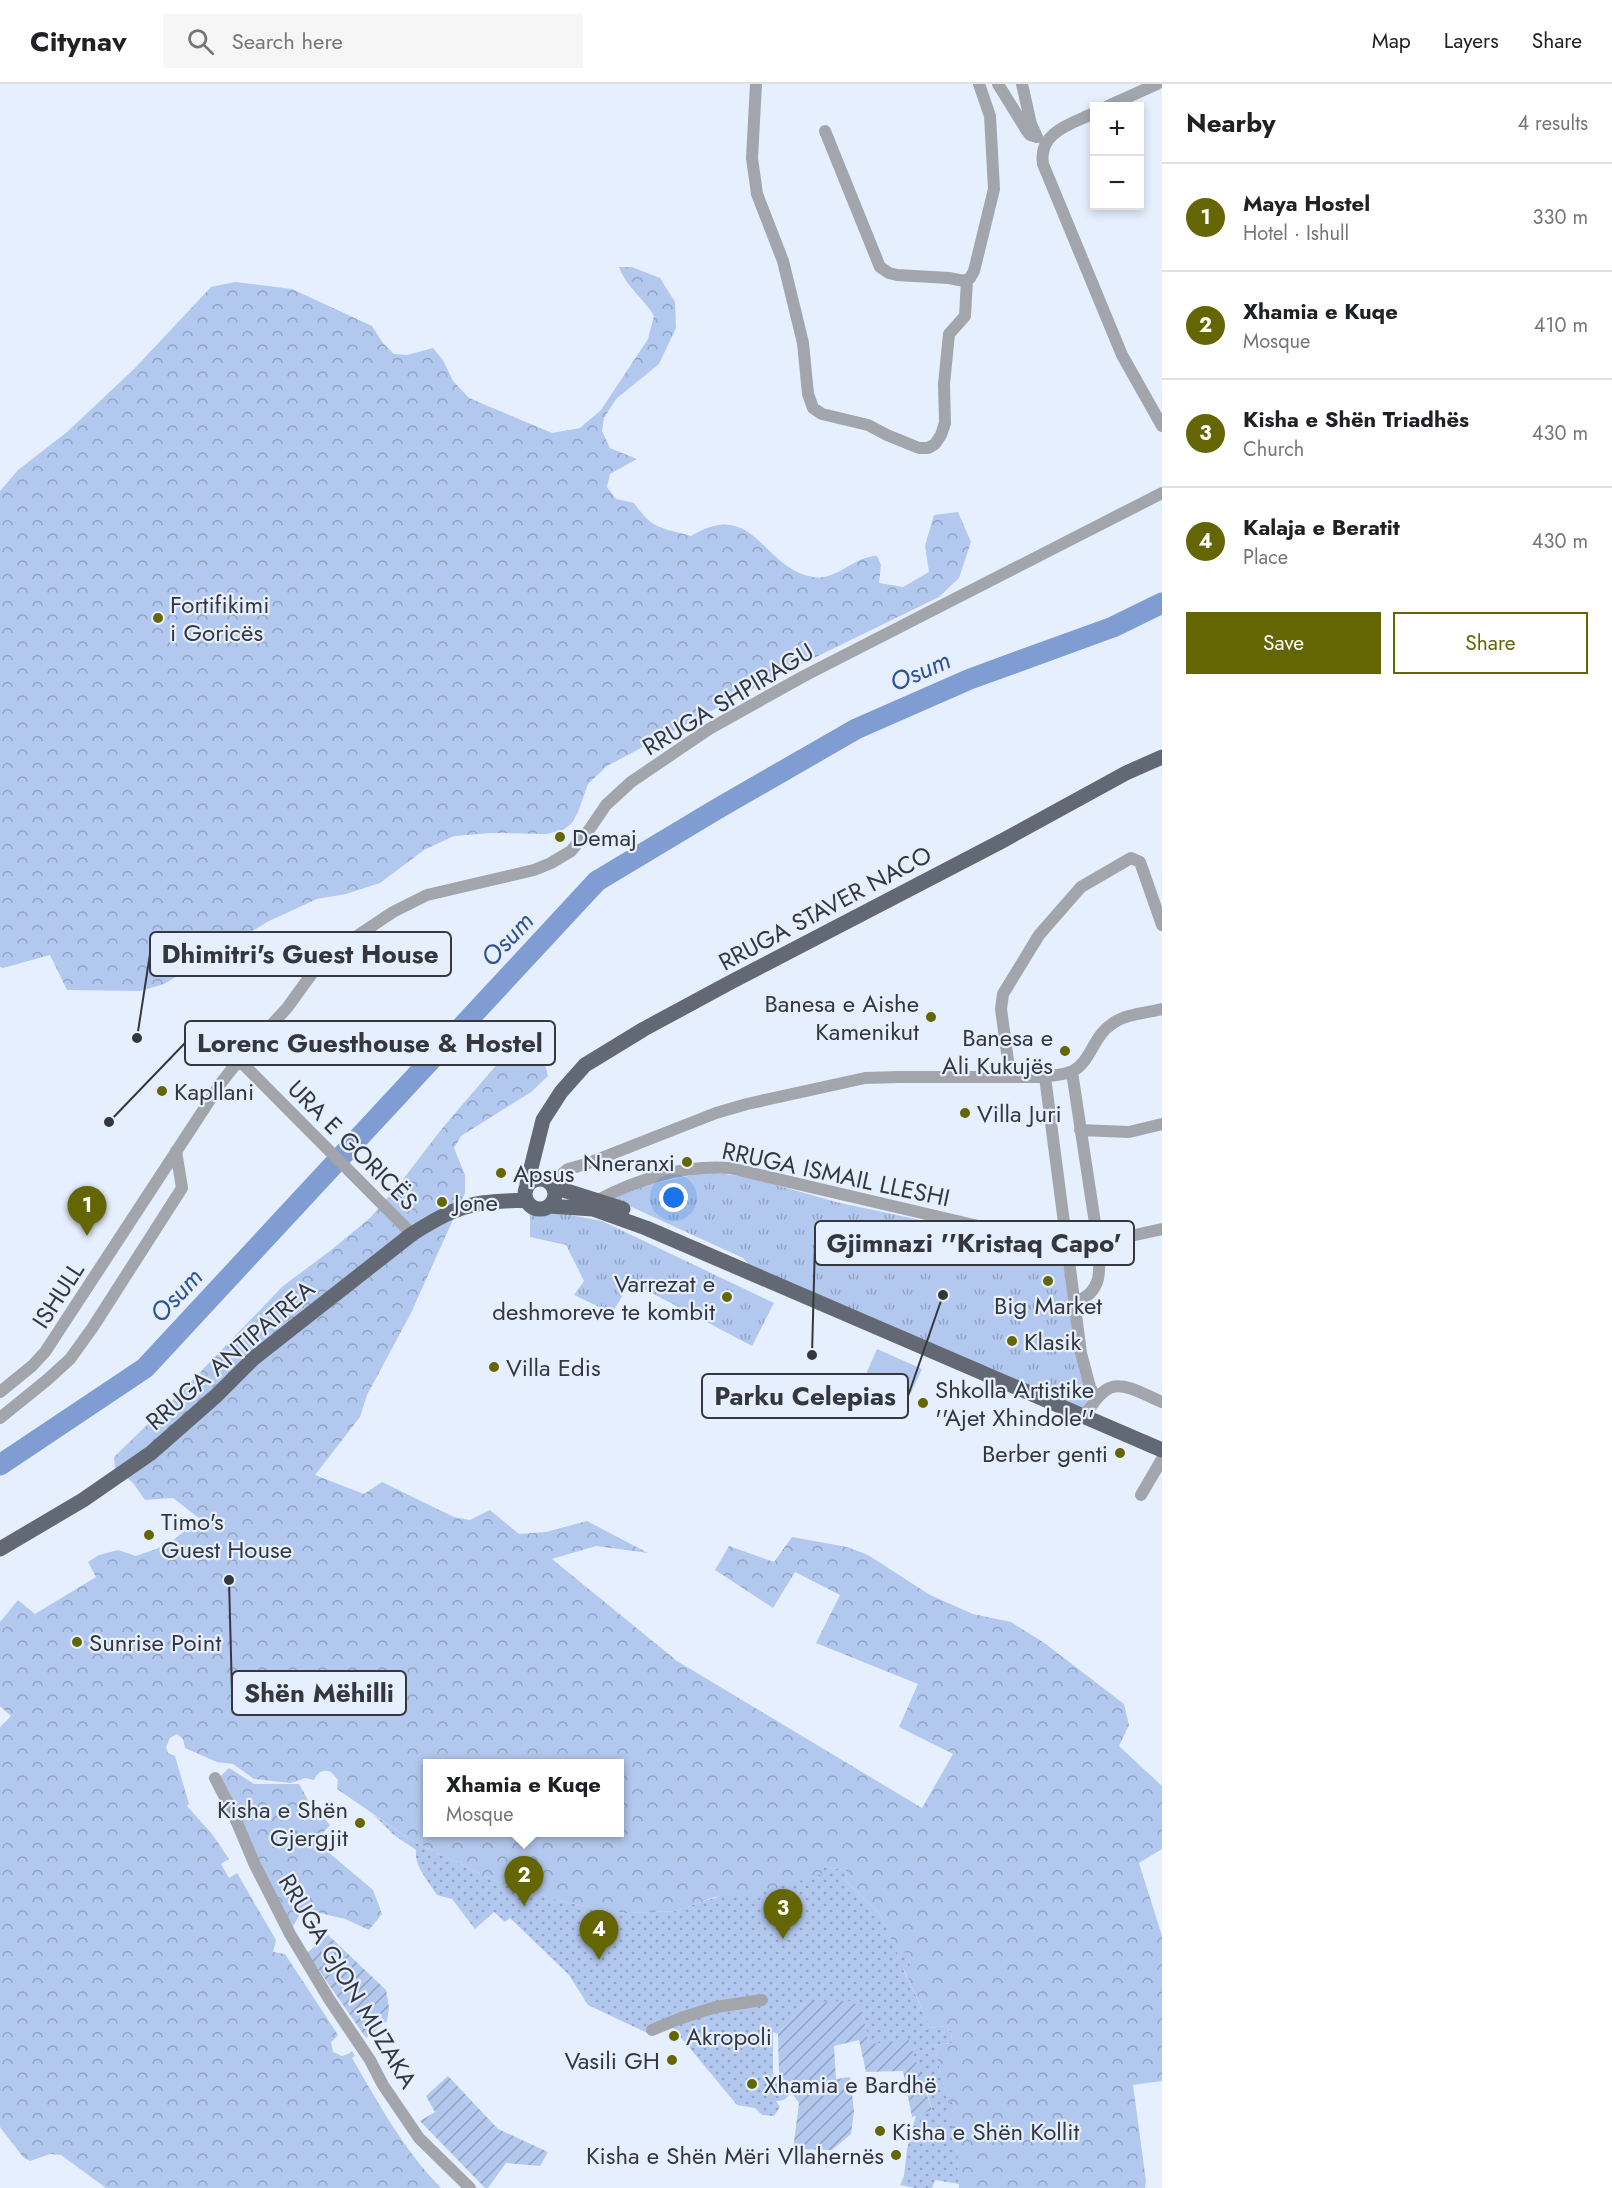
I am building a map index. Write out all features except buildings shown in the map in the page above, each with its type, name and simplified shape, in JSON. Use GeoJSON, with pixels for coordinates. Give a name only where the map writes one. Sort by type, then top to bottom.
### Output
{"type":"FeatureCollection","features":[{"type":"Feature","properties":{"kind":"main road","name":"RRUGA STAVER NACO"},"geometry":{"type":"LineString","coordinates":[[526,1192],[543,1120],[561,1092],[585,1065],[644,1029],[1052,815],[1126,773],[1162,757]]}},
{"type":"Feature","properties":{"kind":"main road"},"geometry":{"type":"LineString","coordinates":[[539,1133],[555,1198],[549,1206]]}},
{"type":"Feature","properties":{"kind":"main road","name":"RRUGA ANTIPATREA"},"geometry":{"type":"LineString","coordinates":[[0,1549],[83,1500],[151,1453],[209,1403],[254,1358],[412,1233],[440,1217],[459,1210],[526,1192],[536,1179],[657,1223],[723,1252],[743,1269]]}},
{"type":"Feature","properties":{"kind":"main road","name":"RRUGA ANTIPATREA"},"geometry":{"type":"LineString","coordinates":[[526,1192],[532,1207],[537,1209],[549,1206],[574,1207],[607,1213],[743,1269],[1162,1450]]}},
{"type":"Feature","properties":{"kind":"street"},"geometry":{"type":"LineString","coordinates":[[756,84],[752,158],[757,194],[783,261],[801,334],[808,394],[813,408],[822,414],[868,425],[919,448],[928,448],[935,444],[945,423],[944,384],[949,334],[965,316],[968,280],[976,266],[994,189],[990,116],[980,84]]}},
{"type":"Feature","properties":{"kind":"street"},"geometry":{"type":"LineString","coordinates":[[998,84],[1027,131],[1040,141]]}},
{"type":"Feature","properties":{"kind":"street"},"geometry":{"type":"LineString","coordinates":[[1022,84],[1031,123],[1040,141],[1047,175],[1114,336],[1162,426]]}},
{"type":"Feature","properties":{"kind":"street"},"geometry":{"type":"LineString","coordinates":[[1117,102],[1157,84]]}},
{"type":"Feature","properties":{"kind":"street"},"geometry":{"type":"LineString","coordinates":[[1040,141],[1090,114]]}},
{"type":"Feature","properties":{"kind":"street"},"geometry":{"type":"LineString","coordinates":[[825,131],[880,267],[897,275],[968,280]]}},
{"type":"Feature","properties":{"kind":"street","name":"RRUGA SHPIRAGU"},"geometry":{"type":"LineString","coordinates":[[239,1060],[287,1008],[316,968],[342,946],[393,912],[427,895],[534,870],[564,856],[589,830],[606,805],[631,782],[709,729],[804,676],[1162,493]]}},
{"type":"Feature","properties":{"kind":"street"},"geometry":{"type":"LineString","coordinates":[[1011,1076],[1001,1009],[1003,994],[1039,935],[1081,887],[1131,858],[1137,858],[1162,925]]}},
{"type":"Feature","properties":{"kind":"street"},"geometry":{"type":"LineString","coordinates":[[551,1183],[568,1169],[716,1113],[865,1078],[1045,1077],[1072,1072],[1079,1066],[1103,1031],[1112,1023],[1123,1018],[1162,1009]]}},
{"type":"Feature","properties":{"kind":"street","name":"URA E GORICËS"},"geometry":{"type":"LineString","coordinates":[[239,1060],[412,1233]]}},
{"type":"Feature","properties":{"kind":"street","name":"ISHULL"},"geometry":{"type":"LineString","coordinates":[[0,1392],[32,1366],[45,1352],[221,1083],[239,1060]]}},
{"type":"Feature","properties":{"kind":"street"},"geometry":{"type":"LineString","coordinates":[[1072,1072],[1098,1243],[1100,1270],[1093,1290],[1085,1299],[1075,1302]]}},
{"type":"Feature","properties":{"kind":"street"},"geometry":{"type":"LineString","coordinates":[[1045,1077],[1083,1363],[1096,1398]]}},
{"type":"Feature","properties":{"kind":"street"},"geometry":{"type":"LineString","coordinates":[[1080,1130],[1129,1132],[1162,1124]]}},
{"type":"Feature","properties":{"kind":"street"},"geometry":{"type":"LineString","coordinates":[[0,1418],[70,1359],[93,1327],[182,1188],[176,1151]]}},
{"type":"Feature","properties":{"kind":"street","name":"RRUGA ISMAIL LLESHI"},"geometry":{"type":"LineString","coordinates":[[598,1200],[633,1182],[699,1168],[730,1168],[1068,1247]]}},
{"type":"Feature","properties":{"kind":"street"},"geometry":{"type":"LineString","coordinates":[[1098,1243],[1162,1229]]}},
{"type":"Feature","properties":{"kind":"street"},"geometry":{"type":"LineString","coordinates":[[1085,1416],[1096,1398],[1105,1389],[1115,1385],[1126,1386],[1162,1402]]}},
{"type":"Feature","properties":{"kind":"street"},"geometry":{"type":"LineString","coordinates":[[1142,1495],[1162,1459]]}},
{"type":"Feature","properties":{"kind":"street","name":"RRUGA GJON MUZAKA"},"geometry":{"type":"LineString","coordinates":[[215,1778],[285,1924],[329,1999],[419,2138],[470,2188]]}},
{"type":"Feature","properties":{"kind":"street"},"geometry":{"type":"LineString","coordinates":[[652,2030],[716,2007],[762,2000]]}},
{"type":"Feature","properties":{"kind":"green space"},"geometry":{"type":"Polygon","coordinates":[[[619,267],[632,267],[660,278],[675,302],[676,328],[659,364],[616,399],[604,418],[602,431],[610,448],[637,459],[610,474],[607,487],[616,499],[634,503],[652,523],[664,529],[691,536],[713,526],[730,525],[744,530],[781,562],[813,577],[830,575],[860,560],[877,556],[881,565],[879,583],[903,587],[929,572],[925,546],[934,515],[958,512],[971,542],[959,578],[939,597],[783,673],[607,766],[588,784],[578,812],[571,824],[563,830],[546,834],[491,833],[454,836],[424,850],[380,883],[346,894],[317,899],[269,921],[164,984],[140,991],[67,990],[50,955],[0,967],[0,491],[18,470],[67,432],[134,369],[211,287],[235,282],[292,289],[372,326],[383,343],[394,354],[407,355],[433,348],[443,360],[453,381],[469,398],[552,433],[580,428],[601,410],[648,339],[654,316],[626,280],[619,267]]]}},
{"type":"Feature","properties":{"kind":"green space"},"geometry":{"type":"Polygon","coordinates":[[[526,1046],[544,1061],[548,1076],[531,1092],[461,1136],[454,1148],[465,1175],[465,1193],[411,1313],[367,1395],[360,1417],[315,1475],[364,1494],[382,1482],[454,1517],[470,1520],[490,1510],[519,1534],[546,1532],[587,1521],[648,1553],[596,1546],[552,1559],[677,1661],[922,1808],[953,1754],[899,1727],[918,1684],[816,1643],[840,1595],[795,1572],[773,1608],[715,1570],[729,1546],[774,1562],[792,1537],[847,1547],[868,1555],[930,1595],[973,1614],[1011,1622],[1043,1642],[1124,1704],[1129,1725],[1119,1746],[1162,1786],[1162,1849],[1139,1863],[1162,1936],[1162,2081],[1133,2085],[1146,2181],[1145,2188],[959,2188],[956,2146],[949,2112],[954,2111],[956,2106],[952,2102],[948,2103],[934,2045],[952,2043],[951,2031],[946,2026],[929,2028],[903,1968],[911,1965],[906,1952],[898,1955],[880,1914],[845,1880],[847,1871],[824,1866],[822,1874],[756,1894],[715,1897],[676,1911],[612,1912],[561,1901],[497,1882],[411,1840],[337,1789],[338,1780],[331,1772],[321,1772],[314,1780],[305,1778],[291,1783],[254,1779],[233,1764],[217,1762],[185,1748],[183,1739],[177,1734],[170,1738],[166,1747],[168,1753],[175,1756],[189,1804],[187,1806],[212,1834],[229,1859],[221,1864],[229,1878],[237,1873],[276,1940],[273,1952],[285,1954],[338,2035],[331,2042],[333,2052],[342,2056],[352,2051],[355,2056],[352,2058],[392,2126],[441,2188],[106,2188],[61,2155],[50,2154],[30,2161],[23,2157],[0,2127],[0,1727],[11,1716],[0,1706],[0,1622],[18,1600],[35,1614],[96,1577],[88,1562],[99,1555],[118,1550],[136,1556],[167,1545],[200,1519],[173,1498],[145,1500],[133,1483],[115,1468],[114,1457],[184,1389],[283,1286],[370,1218],[511,1048],[526,1046]]]}},
{"type":"Feature","properties":{"kind":"green space"},"geometry":{"type":"Polygon","coordinates":[[[707,1172],[748,1177],[836,1202],[1064,1251],[1080,1373],[1089,1396],[1083,1409],[751,1267],[743,1258],[612,1198],[635,1187],[707,1172]]]}},
{"type":"Feature","properties":{"kind":"green space"},"geometry":{"type":"Polygon","coordinates":[[[530,1210],[602,1221],[774,1303],[752,1346],[631,1282],[612,1313],[574,1295],[584,1281],[566,1245],[530,1237],[530,1210]]]}},
{"type":"Feature","properties":{"kind":"green space"},"geometry":{"type":"Polygon","coordinates":[[[877,1349],[922,1369],[911,1393],[866,1374],[877,1349]]]}},
{"type":"Feature","properties":{"kind":"green space"},"geometry":{"type":"Polygon","coordinates":[[[229,1768],[254,1784],[299,1784],[308,1800],[330,1825],[315,1841],[373,1890],[382,1914],[369,1930],[345,1919],[303,1909],[292,1928],[218,1779],[229,1768]]]}},
{"type":"Feature","properties":{"kind":"green space"},"geometry":{"type":"Polygon","coordinates":[[[374,1815],[411,1840],[497,1882],[561,1901],[612,1912],[676,1911],[824,1866],[847,1871],[845,1880],[880,1914],[898,1954],[906,1951],[911,1965],[903,1969],[929,2028],[946,2026],[951,2031],[952,2043],[934,2045],[948,2102],[956,2106],[954,2111],[950,2112],[959,2184],[935,2180],[932,2188],[900,2185],[904,2176],[907,2149],[916,2115],[932,2110],[926,2088],[869,2044],[863,2015],[806,2002],[778,2034],[773,2032],[773,2084],[780,2082],[786,2085],[789,2093],[787,2097],[776,2101],[780,2107],[774,2116],[762,2115],[755,2108],[737,2105],[669,2023],[647,2033],[588,2005],[569,1975],[510,1918],[505,1922],[494,1912],[475,1929],[452,1899],[437,1895],[417,1862],[416,1850],[394,1835],[374,1815]]]}},
{"type":"Feature","properties":{"kind":"green space"},"geometry":{"type":"Polygon","coordinates":[[[328,1935],[386,1990],[389,2008],[387,2021],[366,2038],[307,1953],[328,1935]]]}},
{"type":"Feature","properties":{"kind":"green space"},"geometry":{"type":"Polygon","coordinates":[[[853,2001],[863,2015],[869,2044],[909,2040],[932,2110],[912,2117],[903,2071],[866,2072],[859,2040],[834,2046],[836,2079],[850,2077],[854,2111],[851,2134],[832,2150],[793,2149],[799,2103],[779,2075],[778,2034],[806,2002],[853,2001]]]}},
{"type":"Feature","properties":{"kind":"green space"},"geometry":{"type":"Polygon","coordinates":[[[448,2076],[498,2129],[548,2152],[540,2166],[506,2163],[488,2188],[485,2188],[420,2121],[435,2112],[426,2096],[448,2076]]]}},
{"type":"Feature","properties":{"kind":"waterway","name":"Osum"},"geometry":{"type":"LineString","coordinates":[[0,1465],[145,1368],[597,881],[856,729],[970,679],[1113,627],[1162,603]]}},
{"type":"Feature","properties":{"kind":"place","name":"Fortifikimi i Goricës"},"geometry":{"type":"Point","coordinates":[158,618]}},
{"type":"Feature","properties":{"kind":"place","name":"Demaj"},"geometry":{"type":"Point","coordinates":[560,837]}},
{"type":"Feature","properties":{"kind":"place","name":"Banesa e Aishe Kamenikut"},"geometry":{"type":"Point","coordinates":[931,1017]}},
{"type":"Feature","properties":{"kind":"place","name":"Dhimitri's Guest House"},"geometry":{"type":"Point","coordinates":[137,1038]}},
{"type":"Feature","properties":{"kind":"place","name":"Banesa e Ali Kukujës"},"geometry":{"type":"Point","coordinates":[1065,1051]}},
{"type":"Feature","properties":{"kind":"place","name":"Kapllani"},"geometry":{"type":"Point","coordinates":[162,1091]}},
{"type":"Feature","properties":{"kind":"place","name":"Villa Juri"},"geometry":{"type":"Point","coordinates":[965,1113]}},
{"type":"Feature","properties":{"kind":"place","name":"Lorenc Guesthouse & Hostel"},"geometry":{"type":"Point","coordinates":[109,1122]}},
{"type":"Feature","properties":{"kind":"place","name":"Nneranxi"},"geometry":{"type":"Point","coordinates":[687,1162]}},
{"type":"Feature","properties":{"kind":"place","name":"Apsus"},"geometry":{"type":"Point","coordinates":[501,1173]}},
{"type":"Feature","properties":{"kind":"place","name":"Jone"},"geometry":{"type":"Point","coordinates":[442,1202]}},
{"type":"Feature","properties":{"kind":"place","name":"Maya Hostel"},"geometry":{"type":"Point","coordinates":[87,1236]}},
{"type":"Feature","properties":{"kind":"place","name":"Big Market"},"geometry":{"type":"Point","coordinates":[1048,1281]}},
{"type":"Feature","properties":{"kind":"place","name":"Parku Celepias"},"geometry":{"type":"Point","coordinates":[943,1295]}},
{"type":"Feature","properties":{"kind":"place","name":"Varrezat e deshmoreve te kombit"},"geometry":{"type":"Point","coordinates":[727,1297]}},
{"type":"Feature","properties":{"kind":"place","name":"Klasik"},"geometry":{"type":"Point","coordinates":[1012,1341]}},
{"type":"Feature","properties":{"kind":"place","name":"Gjimnazi ''Kristaq Capo'"},"geometry":{"type":"Point","coordinates":[812,1355]}},
{"type":"Feature","properties":{"kind":"place","name":"Villa Edis"},"geometry":{"type":"Point","coordinates":[494,1367]}},
{"type":"Feature","properties":{"kind":"place","name":"Shkolla Artistike ''Ajet Xhindole''"},"geometry":{"type":"Point","coordinates":[923,1403]}},
{"type":"Feature","properties":{"kind":"place","name":"Berber genti"},"geometry":{"type":"Point","coordinates":[1120,1453]}},
{"type":"Feature","properties":{"kind":"place","name":"Timo's Guest House"},"geometry":{"type":"Point","coordinates":[149,1535]}},
{"type":"Feature","properties":{"kind":"place","name":"Shën Mëhilli"},"geometry":{"type":"Point","coordinates":[229,1580]}},
{"type":"Feature","properties":{"kind":"place","name":"Sunrise Point"},"geometry":{"type":"Point","coordinates":[77,1642]}},
{"type":"Feature","properties":{"kind":"place","name":"Kisha e Shën Gjergjit"},"geometry":{"type":"Point","coordinates":[360,1823]}},
{"type":"Feature","properties":{"kind":"place","name":"Xhamia e Kuqe"},"geometry":{"type":"Point","coordinates":[524,1906]}},
{"type":"Feature","properties":{"kind":"place","name":"Kisha e Shën Triadhës"},"geometry":{"type":"Point","coordinates":[783,1939]}},
{"type":"Feature","properties":{"kind":"place","name":"Kalaja e Beratit"},"geometry":{"type":"Point","coordinates":[599,1960]}},
{"type":"Feature","properties":{"kind":"place","name":"Akropoli"},"geometry":{"type":"Point","coordinates":[674,2036]}},
{"type":"Feature","properties":{"kind":"place","name":"Vasili GH"},"geometry":{"type":"Point","coordinates":[672,2060]}},
{"type":"Feature","properties":{"kind":"place","name":"Xhamia e Bardhë"},"geometry":{"type":"Point","coordinates":[752,2084]}},
{"type":"Feature","properties":{"kind":"place","name":"Kisha e Shën Kollit"},"geometry":{"type":"Point","coordinates":[880,2131]}},
{"type":"Feature","properties":{"kind":"place","name":"Kisha e Shën Mëri Vllahernës"},"geometry":{"type":"Point","coordinates":[896,2155]}}]}
